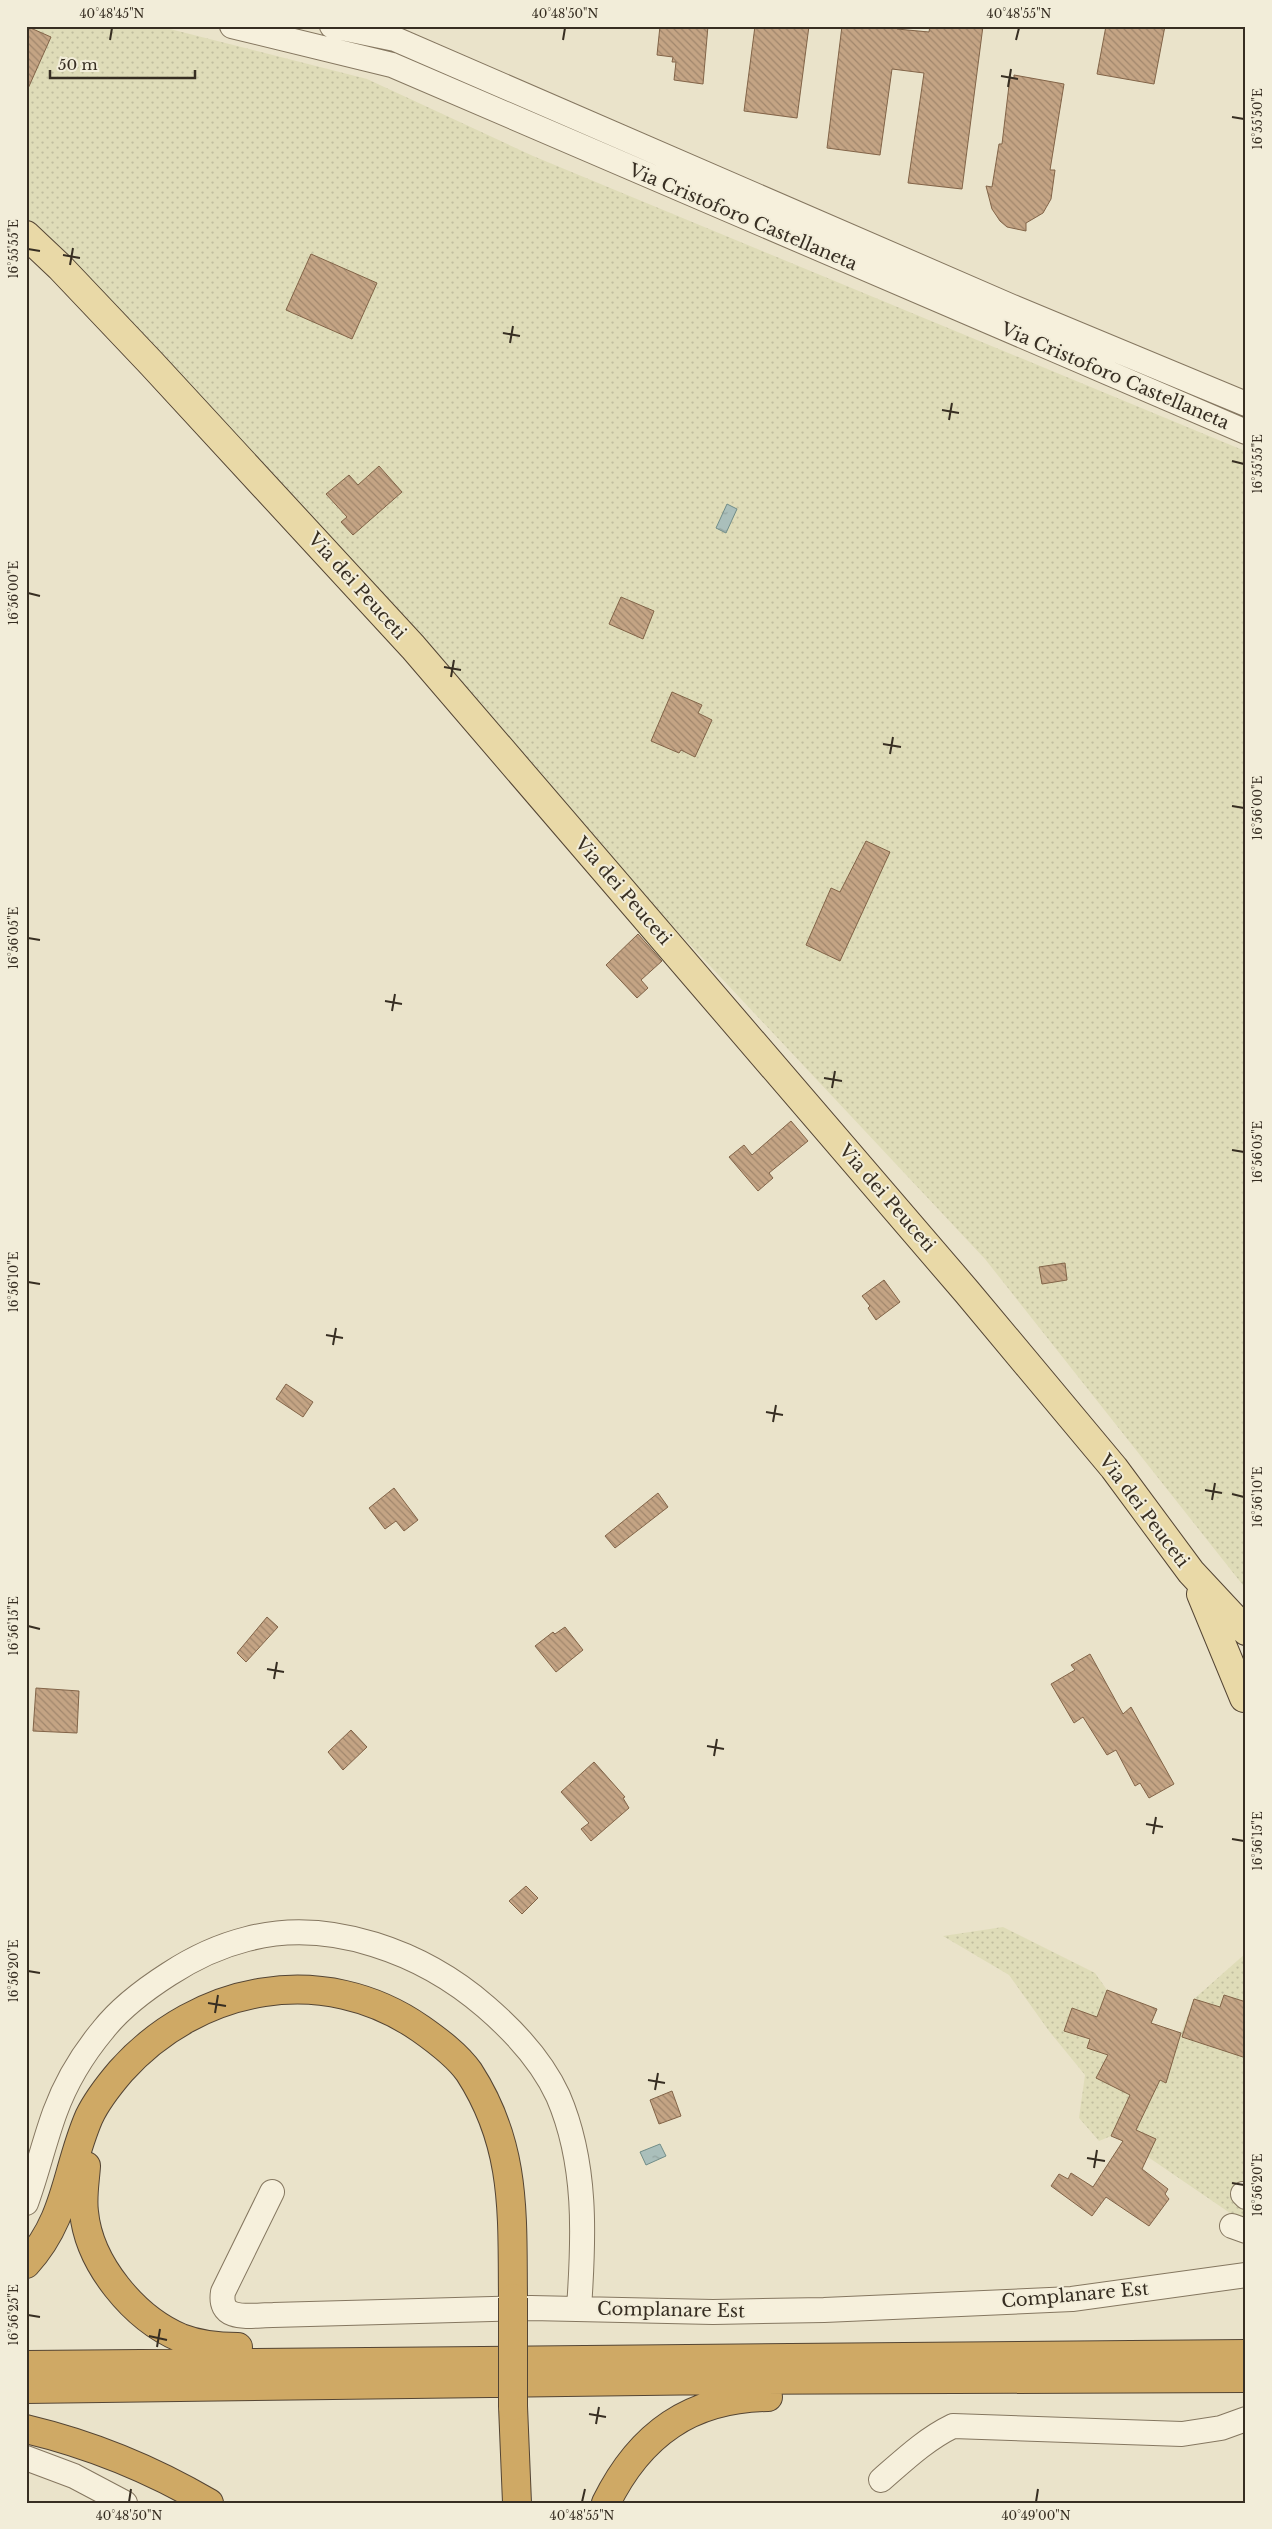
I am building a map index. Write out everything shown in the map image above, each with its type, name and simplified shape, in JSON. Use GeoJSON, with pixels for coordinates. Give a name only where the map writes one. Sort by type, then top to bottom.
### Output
{"type":"FeatureCollection","features":[{"type":"Feature","properties":{"kind":"highway"},"geometry":{"type":"LineString","coordinates":[[26,2264],[46,2239],[59,2214],[89,2118],[97,2101],[146,2046],[176,2024],[197,2012],[244,1996],[271,1991],[311,1990],[350,1996],[389,2010],[435,2039],[463,2065],[478,2088],[496,2127],[506,2160],[511,2195],[513,2406],[517,2503]]}},
{"type":"Feature","properties":{"kind":"highway"},"geometry":{"type":"LineString","coordinates":[[110,2085],[87,2158],[84,2213],[96,2252],[119,2291],[166,2331],[200,2344],[220,2347],[571,2343],[706,2359]]}},
{"type":"Feature","properties":{"kind":"highway"},"geometry":{"type":"LineString","coordinates":[[26,2389],[721,2380],[1175,2367],[1246,2354]]}},
{"type":"Feature","properties":{"kind":"highway"},"geometry":{"type":"LineString","coordinates":[[26,2365],[706,2359],[1175,2367],[1246,2378]]}},
{"type":"Feature","properties":{"kind":"highway"},"geometry":{"type":"LineString","coordinates":[[606,2503],[624,2471],[649,2442],[681,2418],[716,2402],[754,2397],[1095,2395],[1139,2390],[1175,2367]]}},
{"type":"Feature","properties":{"kind":"highway"},"geometry":{"type":"LineString","coordinates":[[26,2429],[107,2455],[142,2469],[209,2503]]}},
{"type":"Feature","properties":{"kind":"main road","name":"Via dei Peuceti"},"geometry":{"type":"LineString","coordinates":[[26,235],[60,267],[152,364],[419,654],[967,1292],[1114,1468],[1191,1572],[1246,1631]]}},
{"type":"Feature","properties":{"kind":"main road","name":"Via dei Peuceti"},"geometry":{"type":"LineString","coordinates":[[1191,1572],[1245,1695]]}},
{"type":"Feature","properties":{"kind":"street","name":"Via Cristoforo Castellaneta"},"geometry":{"type":"LineString","coordinates":[[232,26],[392,65],[1246,432]]}},
{"type":"Feature","properties":{"kind":"street","name":"Via Cristoforo Castellaneta"},"geometry":{"type":"LineString","coordinates":[[332,26],[396,33],[1014,308],[1246,404]]}},
{"type":"Feature","properties":{"kind":"street"},"geometry":{"type":"LineString","coordinates":[[366,58],[370,30]]}},
{"type":"Feature","properties":{"kind":"street"},"geometry":{"type":"LineString","coordinates":[[392,65],[396,33]]}},
{"type":"Feature","properties":{"kind":"street"},"geometry":{"type":"LineString","coordinates":[[26,2203],[61,2097],[86,2052],[117,2014],[151,1985],[186,1963],[210,1952],[247,1939],[283,1933],[330,1936],[386,1948],[414,1959],[446,1976],[510,2027],[536,2059],[558,2095],[571,2134],[580,2185],[584,2235],[579,2308]]}},
{"type":"Feature","properties":{"kind":"street","name":"Complanare Est"},"geometry":{"type":"LineString","coordinates":[[272,2192],[223,2292],[223,2308],[229,2313],[238,2315],[273,2315],[579,2308],[722,2312],[1072,2299],[1246,2275]]}},
{"type":"Feature","properties":{"kind":"street"},"geometry":{"type":"LineString","coordinates":[[881,2480],[915,2450],[953,2426],[1182,2434],[1221,2428],[1246,2419]]}},
{"type":"Feature","properties":{"kind":"street"},"geometry":{"type":"LineString","coordinates":[[26,2458],[74,2476],[125,2503]]}},
{"type":"Feature","properties":{"kind":"shaded area"},"geometry":{"type":"Polygon","coordinates":[[[26,26],[158,26],[367,79],[533,156],[1245,451],[1246,1589],[985,1259],[26,237],[26,26]]]}},
{"type":"Feature","properties":{"kind":"shaded area"},"geometry":{"type":"Polygon","coordinates":[[[1003,1927],[1095,1973],[1107,1990],[1157,2009],[1152,2023],[1181,2033],[1194,1999],[1246,1953],[1246,2224],[1129,2144],[1111,2136],[1099,2141],[1079,2118],[1085,2075],[1049,2031],[1009,1975],[943,1936],[1003,1927]]]}},
{"type":"Feature","properties":{"kind":"water"},"geometry":{"type":"Polygon","coordinates":[[[727,504],[737,509],[726,533],[716,528],[727,504]]]}},
{"type":"Feature","properties":{"kind":"water"},"geometry":{"type":"Polygon","coordinates":[[[660,2144],[666,2156],[646,2165],[640,2152],[660,2144]]]}},
{"type":"Feature","properties":{"kind":"building"},"geometry":{"type":"Polygon","coordinates":[[[26,26],[51,37],[26,93],[26,26]]]}},
{"type":"Feature","properties":{"kind":"building"},"geometry":{"type":"Polygon","coordinates":[[[660,26],[708,26],[703,84],[674,80],[676,62],[672,62],[673,57],[657,55],[660,26]]]}},
{"type":"Feature","properties":{"kind":"building"},"geometry":{"type":"Polygon","coordinates":[[[755,26],[809,26],[797,118],[744,111],[755,26]]]}},
{"type":"Feature","properties":{"kind":"building"},"geometry":{"type":"Polygon","coordinates":[[[842,26],[897,26],[897,29],[929,32],[930,26],[983,26],[962,189],[908,183],[924,73],[892,69],[880,155],[827,148],[842,26]]]}},
{"type":"Feature","properties":{"kind":"building"},"geometry":{"type":"Polygon","coordinates":[[[1106,26],[1165,26],[1154,84],[1097,74],[1106,26]]]}},
{"type":"Feature","properties":{"kind":"building"},"geometry":{"type":"Polygon","coordinates":[[[1014,75],[1064,84],[1050,170],[1055,170],[1051,199],[1043,213],[1026,223],[1026,231],[1007,227],[1000,221],[992,209],[986,186],[992,187],[999,144],[1002,144],[1010,77],[1014,78],[1014,75]]]}},
{"type":"Feature","properties":{"kind":"building"},"geometry":{"type":"Polygon","coordinates":[[[311,254],[377,283],[352,339],[286,310],[311,254]]]}},
{"type":"Feature","properties":{"kind":"building"},"geometry":{"type":"Polygon","coordinates":[[[379,466],[402,492],[353,535],[341,522],[347,517],[326,494],[349,475],[358,485],[379,466]]]}},
{"type":"Feature","properties":{"kind":"building"},"geometry":{"type":"Polygon","coordinates":[[[621,597],[654,611],[643,639],[609,624],[621,597]]]}},
{"type":"Feature","properties":{"kind":"building"},"geometry":{"type":"Polygon","coordinates":[[[672,692],[702,705],[698,713],[712,720],[695,757],[681,750],[679,753],[651,741],[672,692]]]}},
{"type":"Feature","properties":{"kind":"building"},"geometry":{"type":"Polygon","coordinates":[[[866,841],[890,852],[840,961],[806,945],[831,888],[840,892],[866,841]]]}},
{"type":"Feature","properties":{"kind":"building"},"geometry":{"type":"Polygon","coordinates":[[[638,934],[662,961],[641,980],[648,988],[637,998],[606,965],[638,934]]]}},
{"type":"Feature","properties":{"kind":"building"},"geometry":{"type":"Polygon","coordinates":[[[791,1121],[808,1141],[769,1173],[773,1178],[758,1191],[729,1157],[744,1145],[752,1155],[791,1121]]]}},
{"type":"Feature","properties":{"kind":"building"},"geometry":{"type":"Polygon","coordinates":[[[1065,1263],[1067,1280],[1042,1284],[1039,1267],[1065,1263]]]}},
{"type":"Feature","properties":{"kind":"building"},"geometry":{"type":"Polygon","coordinates":[[[884,1280],[900,1302],[876,1320],[868,1308],[870,1306],[862,1296],[884,1280]]]}},
{"type":"Feature","properties":{"kind":"building"},"geometry":{"type":"Polygon","coordinates":[[[286,1384],[313,1402],[303,1417],[276,1399],[286,1384]]]}},
{"type":"Feature","properties":{"kind":"building"},"geometry":{"type":"Polygon","coordinates":[[[394,1488],[418,1520],[404,1531],[396,1521],[385,1529],[369,1508],[394,1488]]]}},
{"type":"Feature","properties":{"kind":"building"},"geometry":{"type":"Polygon","coordinates":[[[658,1493],[668,1507],[615,1548],[605,1536],[658,1493]]]}},
{"type":"Feature","properties":{"kind":"building"},"geometry":{"type":"Polygon","coordinates":[[[267,1617],[278,1627],[246,1662],[237,1653],[267,1617]]]}},
{"type":"Feature","properties":{"kind":"building"},"geometry":{"type":"Polygon","coordinates":[[[565,1627],[583,1650],[556,1672],[535,1646],[553,1632],[555,1634],[565,1627]]]}},
{"type":"Feature","properties":{"kind":"building"},"geometry":{"type":"Polygon","coordinates":[[[1090,1654],[1123,1714],[1131,1707],[1174,1784],[1149,1798],[1140,1783],[1135,1786],[1116,1750],[1107,1755],[1083,1717],[1074,1723],[1051,1684],[1075,1670],[1071,1665],[1090,1654]]]}},
{"type":"Feature","properties":{"kind":"building"},"geometry":{"type":"Polygon","coordinates":[[[36,1688],[79,1691],[77,1733],[33,1731],[36,1688]]]}},
{"type":"Feature","properties":{"kind":"building"},"geometry":{"type":"Polygon","coordinates":[[[351,1730],[367,1747],[343,1770],[328,1752],[351,1730]]]}},
{"type":"Feature","properties":{"kind":"building"},"geometry":{"type":"Polygon","coordinates":[[[594,1762],[625,1797],[623,1798],[629,1808],[591,1841],[581,1829],[589,1823],[561,1792],[594,1762]]]}},
{"type":"Feature","properties":{"kind":"building"},"geometry":{"type":"Polygon","coordinates":[[[526,1886],[538,1898],[522,1914],[509,1901],[526,1886]]]}},
{"type":"Feature","properties":{"kind":"building"},"geometry":{"type":"Polygon","coordinates":[[[1107,1990],[1157,2009],[1151,2023],[1181,2033],[1166,2083],[1160,2080],[1136,2130],[1156,2139],[1142,2169],[1168,2189],[1165,2194],[1169,2199],[1149,2226],[1106,2197],[1092,2216],[1051,2186],[1059,2174],[1068,2179],[1071,2173],[1093,2187],[1123,2141],[1111,2136],[1130,2095],[1096,2078],[1108,2055],[1087,2048],[1090,2039],[1064,2031],[1072,2008],[1097,2017],[1107,1990]]]}},
{"type":"Feature","properties":{"kind":"building"},"geometry":{"type":"Polygon","coordinates":[[[1224,1995],[1246,2002],[1246,2058],[1182,2037],[1194,1999],[1220,2007],[1224,1995]]]}},
{"type":"Feature","properties":{"kind":"building"},"geometry":{"type":"Polygon","coordinates":[[[672,2091],[681,2116],[659,2124],[650,2100],[672,2091]]]}}]}
